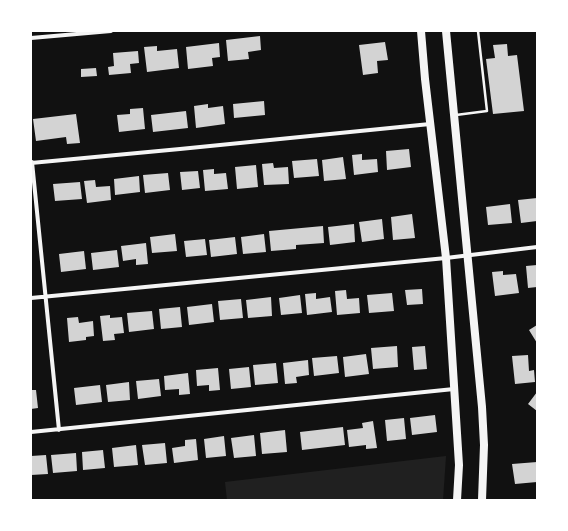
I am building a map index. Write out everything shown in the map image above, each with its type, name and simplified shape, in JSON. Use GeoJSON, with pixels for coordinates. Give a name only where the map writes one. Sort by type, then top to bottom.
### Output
{"type":"FeatureCollection","features":[{"type":"Feature","properties":{"kind":"main road"},"geometry":{"type":"LineString","coordinates":[[421,31],[425,79],[446,258],[460,465],[457,500]]}},
{"type":"Feature","properties":{"kind":"main road"},"geometry":{"type":"LineString","coordinates":[[446,31],[482,406],[484,445],[482,500]]}},
{"type":"Feature","properties":{"kind":"street"},"geometry":{"type":"LineString","coordinates":[[31,38],[111,31]]}},
{"type":"Feature","properties":{"kind":"street"},"geometry":{"type":"LineString","coordinates":[[59,430],[31,162],[431,124]]}},
{"type":"Feature","properties":{"kind":"street"},"geometry":{"type":"LineString","coordinates":[[31,298],[446,258],[537,247]]}},
{"type":"Feature","properties":{"kind":"street"},"geometry":{"type":"LineString","coordinates":[[31,432],[454,388]]}},
{"type":"Feature","properties":{"kind":"lane"},"geometry":{"type":"LineString","coordinates":[[454,115],[487,111],[478,31]]}},
{"type":"Feature","properties":{"kind":"shaded area"},"geometry":{"type":"Polygon","coordinates":[[[446,456],[443,500],[227,500],[225,482],[446,456]]]}},
{"type":"Feature","properties":{"kind":"building"},"geometry":{"type":"Polygon","coordinates":[[[260,36],[261,50],[248,52],[249,59],[228,61],[226,40],[260,36]]]}},
{"type":"Feature","properties":{"kind":"building"},"geometry":{"type":"Polygon","coordinates":[[[385,42],[388,60],[377,61],[378,73],[363,75],[359,45],[385,42]]]}},
{"type":"Feature","properties":{"kind":"building"},"geometry":{"type":"Polygon","coordinates":[[[219,43],[220,57],[212,58],[213,66],[188,69],[186,47],[219,43]]]}},
{"type":"Feature","properties":{"kind":"building"},"geometry":{"type":"Polygon","coordinates":[[[507,44],[508,56],[517,55],[524,111],[493,114],[486,59],[495,58],[493,45],[507,44]]]}},
{"type":"Feature","properties":{"kind":"building"},"geometry":{"type":"Polygon","coordinates":[[[157,46],[157,51],[177,49],[179,68],[147,72],[144,47],[157,46]]]}},
{"type":"Feature","properties":{"kind":"building"},"geometry":{"type":"Polygon","coordinates":[[[138,51],[139,63],[130,64],[131,73],[109,75],[108,67],[114,66],[113,53],[138,51]]]}},
{"type":"Feature","properties":{"kind":"building"},"geometry":{"type":"Polygon","coordinates":[[[96,68],[97,76],[81,77],[81,69],[96,68]]]}},
{"type":"Feature","properties":{"kind":"building"},"geometry":{"type":"Polygon","coordinates":[[[264,101],[265,115],[234,118],[233,104],[264,101]]]}},
{"type":"Feature","properties":{"kind":"building"},"geometry":{"type":"Polygon","coordinates":[[[208,104],[208,108],[223,106],[225,124],[196,128],[194,106],[208,104]]]}},
{"type":"Feature","properties":{"kind":"building"},"geometry":{"type":"Polygon","coordinates":[[[143,108],[145,129],[119,132],[117,115],[130,114],[130,109],[143,108]]]}},
{"type":"Feature","properties":{"kind":"building"},"geometry":{"type":"Polygon","coordinates":[[[186,111],[188,128],[153,132],[151,115],[186,111]]]}},
{"type":"Feature","properties":{"kind":"building"},"geometry":{"type":"Polygon","coordinates":[[[76,114],[80,143],[67,144],[66,137],[36,141],[33,119],[76,114]]]}},
{"type":"Feature","properties":{"kind":"building"},"geometry":{"type":"Polygon","coordinates":[[[409,149],[411,167],[387,170],[386,151],[409,149]]]}},
{"type":"Feature","properties":{"kind":"building"},"geometry":{"type":"Polygon","coordinates":[[[362,154],[362,160],[377,159],[378,172],[354,175],[352,155],[362,154]]]}},
{"type":"Feature","properties":{"kind":"building"},"geometry":{"type":"Polygon","coordinates":[[[343,157],[346,179],[324,181],[322,160],[343,157]]]}},
{"type":"Feature","properties":{"kind":"building"},"geometry":{"type":"Polygon","coordinates":[[[317,159],[319,176],[294,178],[292,161],[317,159]]]}},
{"type":"Feature","properties":{"kind":"building"},"geometry":{"type":"Polygon","coordinates":[[[273,163],[274,168],[288,167],[289,184],[264,185],[262,164],[273,163]]]}},
{"type":"Feature","properties":{"kind":"building"},"geometry":{"type":"Polygon","coordinates":[[[256,165],[258,187],[237,189],[235,167],[256,165]]]}},
{"type":"Feature","properties":{"kind":"building"},"geometry":{"type":"Polygon","coordinates":[[[214,169],[214,174],[226,173],[228,189],[205,191],[203,170],[214,169]]]}},
{"type":"Feature","properties":{"kind":"building"},"geometry":{"type":"Polygon","coordinates":[[[198,171],[200,188],[182,190],[180,172],[198,171]]]}},
{"type":"Feature","properties":{"kind":"building"},"geometry":{"type":"Polygon","coordinates":[[[168,173],[170,190],[145,193],[143,175],[168,173]]]}},
{"type":"Feature","properties":{"kind":"building"},"geometry":{"type":"Polygon","coordinates":[[[139,176],[140,192],[115,195],[114,179],[139,176]]]}},
{"type":"Feature","properties":{"kind":"building"},"geometry":{"type":"Polygon","coordinates":[[[95,180],[96,187],[110,186],[111,200],[87,203],[84,181],[95,180]]]}},
{"type":"Feature","properties":{"kind":"building"},"geometry":{"type":"Polygon","coordinates":[[[80,182],[82,199],[55,201],[53,184],[80,182]]]}},
{"type":"Feature","properties":{"kind":"building"},"geometry":{"type":"Polygon","coordinates":[[[537,198],[537,221],[521,223],[518,200],[537,198]]]}},
{"type":"Feature","properties":{"kind":"building"},"geometry":{"type":"Polygon","coordinates":[[[510,204],[512,223],[488,225],[486,207],[510,204]]]}},
{"type":"Feature","properties":{"kind":"building"},"geometry":{"type":"Polygon","coordinates":[[[412,214],[415,238],[393,240],[391,217],[412,214]]]}},
{"type":"Feature","properties":{"kind":"building"},"geometry":{"type":"Polygon","coordinates":[[[382,219],[384,239],[362,242],[359,222],[382,219]]]}},
{"type":"Feature","properties":{"kind":"building"},"geometry":{"type":"Polygon","coordinates":[[[354,224],[355,242],[330,245],[328,227],[354,224]]]}},
{"type":"Feature","properties":{"kind":"building"},"geometry":{"type":"Polygon","coordinates":[[[323,226],[324,243],[296,245],[296,249],[271,251],[269,231],[323,226]]]}},
{"type":"Feature","properties":{"kind":"building"},"geometry":{"type":"Polygon","coordinates":[[[175,234],[177,251],[152,253],[150,237],[175,234]]]}},
{"type":"Feature","properties":{"kind":"building"},"geometry":{"type":"Polygon","coordinates":[[[264,234],[266,252],[243,254],[241,237],[264,234]]]}},
{"type":"Feature","properties":{"kind":"building"},"geometry":{"type":"Polygon","coordinates":[[[235,237],[237,254],[211,257],[209,240],[235,237]]]}},
{"type":"Feature","properties":{"kind":"building"},"geometry":{"type":"Polygon","coordinates":[[[205,239],[207,255],[186,257],[184,241],[205,239]]]}},
{"type":"Feature","properties":{"kind":"building"},"geometry":{"type":"Polygon","coordinates":[[[146,243],[148,264],[136,265],[136,259],[123,261],[121,246],[146,243]]]}},
{"type":"Feature","properties":{"kind":"building"},"geometry":{"type":"Polygon","coordinates":[[[117,250],[119,267],[93,270],[91,253],[117,250]]]}},
{"type":"Feature","properties":{"kind":"building"},"geometry":{"type":"Polygon","coordinates":[[[84,251],[86,269],[61,272],[59,254],[84,251]]]}},
{"type":"Feature","properties":{"kind":"building"},"geometry":{"type":"Polygon","coordinates":[[[537,265],[537,287],[528,288],[526,266],[537,265]]]}},
{"type":"Feature","properties":{"kind":"building"},"geometry":{"type":"Polygon","coordinates":[[[503,271],[503,275],[516,274],[519,293],[495,296],[492,272],[503,271]]]}},
{"type":"Feature","properties":{"kind":"building"},"geometry":{"type":"Polygon","coordinates":[[[422,289],[423,304],[407,305],[405,290],[422,289]]]}},
{"type":"Feature","properties":{"kind":"building"},"geometry":{"type":"Polygon","coordinates":[[[346,290],[347,299],[359,298],[360,313],[337,315],[335,291],[346,290]]]}},
{"type":"Feature","properties":{"kind":"building"},"geometry":{"type":"Polygon","coordinates":[[[316,293],[316,299],[330,297],[332,312],[307,315],[305,294],[316,293]]]}},
{"type":"Feature","properties":{"kind":"building"},"geometry":{"type":"Polygon","coordinates":[[[392,293],[394,311],[369,313],[367,295],[392,293]]]}},
{"type":"Feature","properties":{"kind":"building"},"geometry":{"type":"Polygon","coordinates":[[[300,295],[302,313],[281,315],[279,298],[300,295]]]}},
{"type":"Feature","properties":{"kind":"building"},"geometry":{"type":"Polygon","coordinates":[[[271,297],[272,316],[248,318],[246,300],[271,297]]]}},
{"type":"Feature","properties":{"kind":"building"},"geometry":{"type":"Polygon","coordinates":[[[241,299],[243,318],[220,320],[218,301],[241,299]]]}},
{"type":"Feature","properties":{"kind":"building"},"geometry":{"type":"Polygon","coordinates":[[[212,304],[214,322],[189,325],[187,307],[212,304]]]}},
{"type":"Feature","properties":{"kind":"building"},"geometry":{"type":"Polygon","coordinates":[[[180,307],[182,327],[161,329],[159,309],[180,307]]]}},
{"type":"Feature","properties":{"kind":"building"},"geometry":{"type":"Polygon","coordinates":[[[152,311],[154,329],[129,332],[127,313],[152,311]]]}},
{"type":"Feature","properties":{"kind":"building"},"geometry":{"type":"Polygon","coordinates":[[[110,315],[110,318],[122,317],[124,333],[114,334],[115,340],[103,341],[100,316],[110,315]]]}},
{"type":"Feature","properties":{"kind":"building"},"geometry":{"type":"Polygon","coordinates":[[[78,317],[79,323],[93,321],[94,336],[86,337],[86,340],[69,342],[67,318],[78,317]]]}},
{"type":"Feature","properties":{"kind":"building"},"geometry":{"type":"Polygon","coordinates":[[[537,325],[537,343],[529,330],[537,325]]]}},
{"type":"Feature","properties":{"kind":"building"},"geometry":{"type":"Polygon","coordinates":[[[397,346],[398,367],[373,369],[371,348],[397,346]]]}},
{"type":"Feature","properties":{"kind":"building"},"geometry":{"type":"Polygon","coordinates":[[[425,346],[427,369],[414,370],[412,347],[425,346]]]}},
{"type":"Feature","properties":{"kind":"building"},"geometry":{"type":"Polygon","coordinates":[[[366,354],[369,374],[345,377],[343,357],[366,354]]]}},
{"type":"Feature","properties":{"kind":"building"},"geometry":{"type":"Polygon","coordinates":[[[528,355],[529,371],[534,370],[535,382],[515,384],[512,356],[528,355]]]}},
{"type":"Feature","properties":{"kind":"building"},"geometry":{"type":"Polygon","coordinates":[[[337,356],[339,373],[314,376],[312,358],[337,356]]]}},
{"type":"Feature","properties":{"kind":"building"},"geometry":{"type":"Polygon","coordinates":[[[308,360],[309,375],[296,377],[297,383],[285,384],[283,363],[308,360]]]}},
{"type":"Feature","properties":{"kind":"building"},"geometry":{"type":"Polygon","coordinates":[[[276,363],[278,383],[255,385],[253,365],[276,363]]]}},
{"type":"Feature","properties":{"kind":"building"},"geometry":{"type":"Polygon","coordinates":[[[249,367],[251,387],[231,389],[229,369],[249,367]]]}},
{"type":"Feature","properties":{"kind":"building"},"geometry":{"type":"Polygon","coordinates":[[[218,368],[220,390],[209,391],[209,385],[197,386],[196,370],[218,368]]]}},
{"type":"Feature","properties":{"kind":"building"},"geometry":{"type":"Polygon","coordinates":[[[188,373],[190,394],[179,395],[179,389],[165,390],[164,376],[188,373]]]}},
{"type":"Feature","properties":{"kind":"building"},"geometry":{"type":"Polygon","coordinates":[[[159,379],[161,396],[138,399],[136,381],[159,379]]]}},
{"type":"Feature","properties":{"kind":"building"},"geometry":{"type":"Polygon","coordinates":[[[129,382],[130,400],[108,402],[106,385],[129,382]]]}},
{"type":"Feature","properties":{"kind":"building"},"geometry":{"type":"Polygon","coordinates":[[[100,385],[102,402],[76,405],[74,388],[100,385]]]}},
{"type":"Feature","properties":{"kind":"building"},"geometry":{"type":"Polygon","coordinates":[[[31,390],[36,390],[38,408],[31,409],[31,390]]]}},
{"type":"Feature","properties":{"kind":"building"},"geometry":{"type":"Polygon","coordinates":[[[537,392],[537,411],[528,404],[537,392]]]}},
{"type":"Feature","properties":{"kind":"building"},"geometry":{"type":"Polygon","coordinates":[[[435,415],[437,432],[412,435],[410,418],[435,415]]]}},
{"type":"Feature","properties":{"kind":"building"},"geometry":{"type":"Polygon","coordinates":[[[404,418],[406,439],[387,441],[385,420],[404,418]]]}},
{"type":"Feature","properties":{"kind":"building"},"geometry":{"type":"Polygon","coordinates":[[[373,421],[377,448],[366,449],[366,445],[349,447],[347,430],[363,428],[362,423],[373,421]]]}},
{"type":"Feature","properties":{"kind":"building"},"geometry":{"type":"Polygon","coordinates":[[[343,427],[345,445],[302,450],[300,432],[343,427]]]}},
{"type":"Feature","properties":{"kind":"building"},"geometry":{"type":"Polygon","coordinates":[[[285,430],[287,452],[262,454],[260,433],[285,430]]]}},
{"type":"Feature","properties":{"kind":"building"},"geometry":{"type":"Polygon","coordinates":[[[254,435],[256,456],[234,458],[231,438],[254,435]]]}},
{"type":"Feature","properties":{"kind":"building"},"geometry":{"type":"Polygon","coordinates":[[[224,436],[226,456],[206,458],[204,439],[224,436]]]}},
{"type":"Feature","properties":{"kind":"building"},"geometry":{"type":"Polygon","coordinates":[[[196,439],[198,460],[174,463],[172,448],[185,446],[185,440],[196,439]]]}},
{"type":"Feature","properties":{"kind":"building"},"geometry":{"type":"Polygon","coordinates":[[[165,443],[167,463],[145,465],[142,445],[165,443]]]}},
{"type":"Feature","properties":{"kind":"building"},"geometry":{"type":"Polygon","coordinates":[[[136,445],[138,465],[114,467],[112,448],[136,445]]]}},
{"type":"Feature","properties":{"kind":"building"},"geometry":{"type":"Polygon","coordinates":[[[103,450],[105,468],[83,470],[82,452],[103,450]]]}},
{"type":"Feature","properties":{"kind":"building"},"geometry":{"type":"Polygon","coordinates":[[[76,453],[77,471],[53,473],[51,455],[76,453]]]}},
{"type":"Feature","properties":{"kind":"building"},"geometry":{"type":"Polygon","coordinates":[[[46,455],[48,474],[31,475],[31,456],[46,455]]]}},
{"type":"Feature","properties":{"kind":"building"},"geometry":{"type":"Polygon","coordinates":[[[537,462],[537,482],[515,484],[512,464],[537,462]]]}}]}
